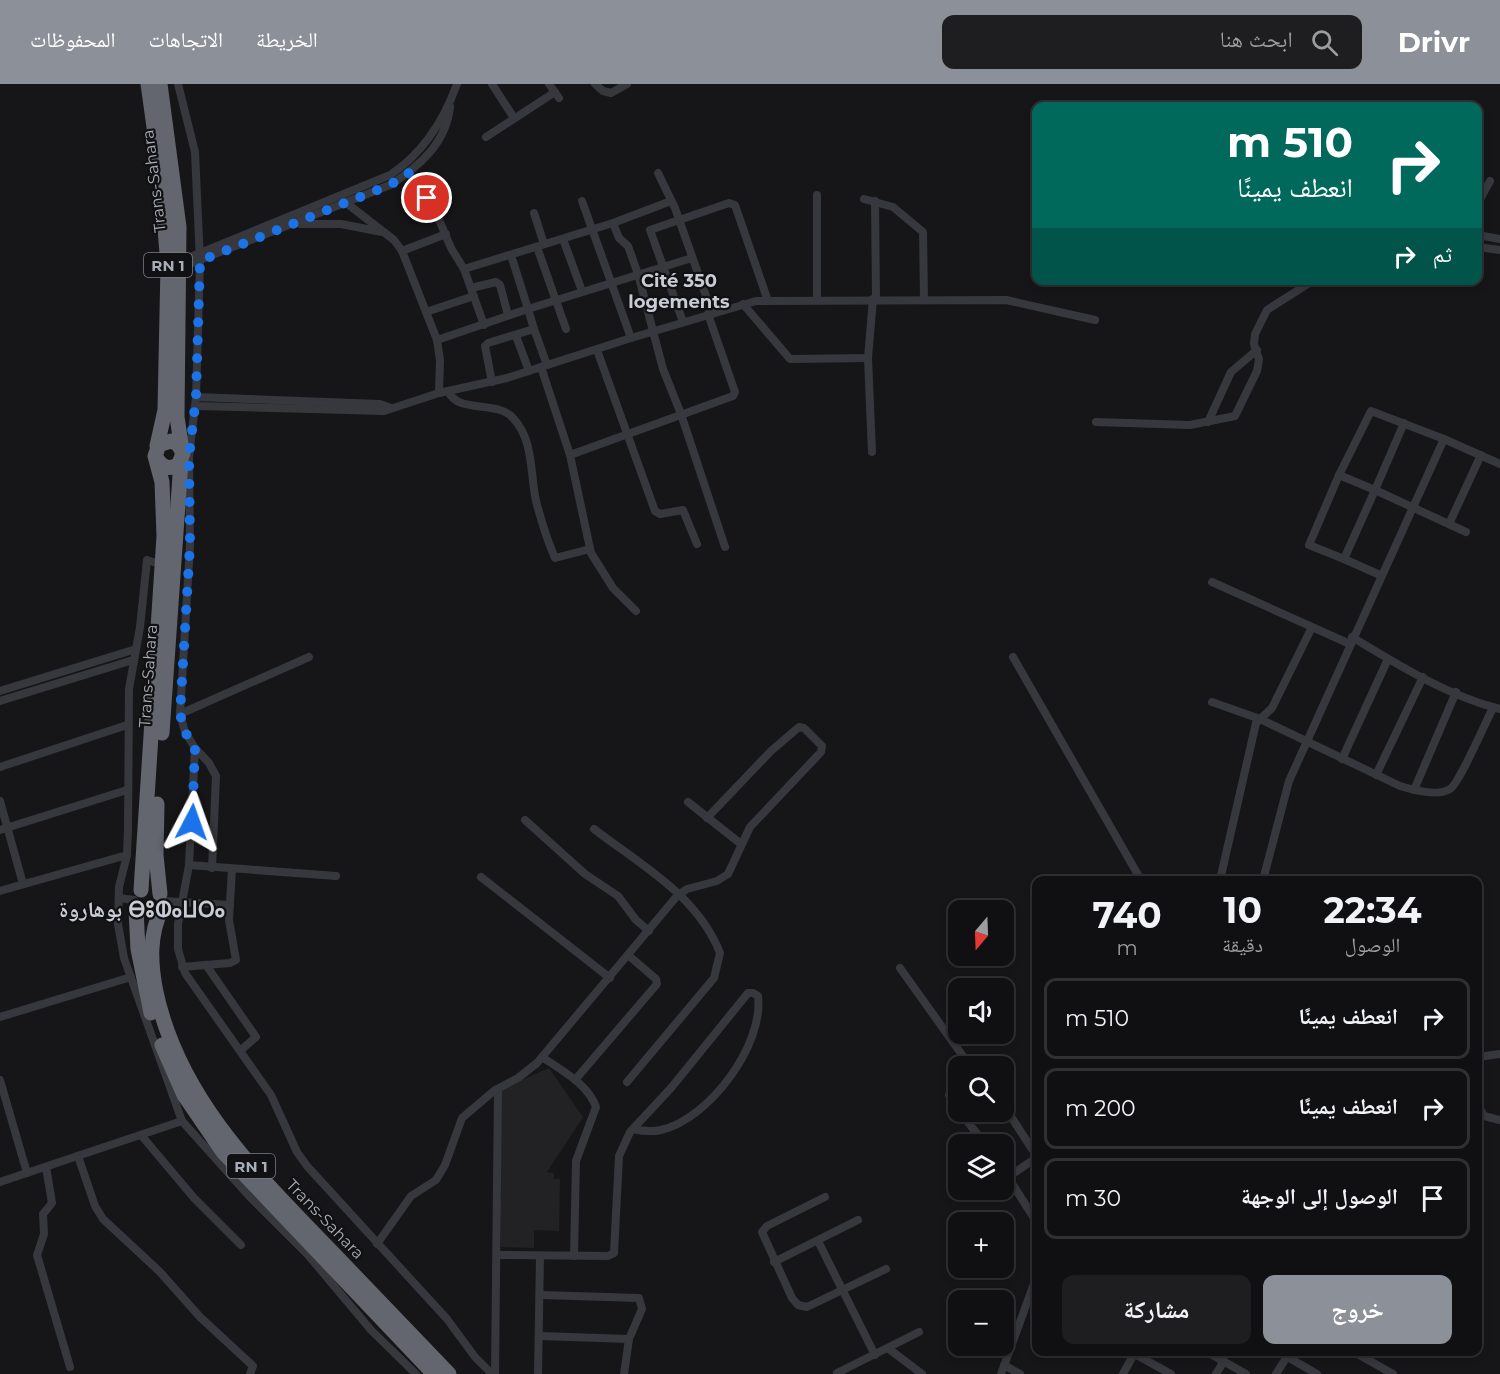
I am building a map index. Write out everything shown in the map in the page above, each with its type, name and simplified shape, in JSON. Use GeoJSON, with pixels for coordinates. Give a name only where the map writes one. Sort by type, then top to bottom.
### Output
{"type":"FeatureCollection","features":[{"type":"Feature","properties":{"kind":"highway","name":"Trans-Sahara"},"geometry":{"type":"LineString","coordinates":[[148,84],[174,267],[177,417],[184,457],[157,813],[156,855],[162,901],[153,927],[153,977],[168,1034],[200,1099],[263,1180],[449,1374]]}},
{"type":"Feature","properties":{"kind":"highway","name":"Trans-Sahara"},"geometry":{"type":"LineString","coordinates":[[160,84],[176,197],[165,410],[157,453],[164,502],[162,564],[137,900],[140,959],[154,1026],[175,1076],[200,1120],[252,1185],[434,1374]]}},
{"type":"Feature","properties":{"kind":"highway"},"geometry":{"type":"LineString","coordinates":[[171,441],[178,444],[184,457],[171,468],[162,466],[157,453],[171,441]]}},
{"type":"Feature","properties":{"kind":"highway"},"geometry":{"type":"LineString","coordinates":[[153,889],[162,901],[156,914],[148,917],[137,900],[153,889]]}},
{"type":"Feature","properties":{"kind":"street"},"geometry":{"type":"LineString","coordinates":[[178,84],[195,152],[200,257],[196,401],[184,457],[190,545],[180,714],[185,732],[216,776],[212,868]]}},
{"type":"Feature","properties":{"kind":"street"},"geometry":{"type":"LineString","coordinates":[[492,84],[514,118]]}},
{"type":"Feature","properties":{"kind":"street"},"geometry":{"type":"LineString","coordinates":[[486,137],[514,118],[557,95],[549,84]]}},
{"type":"Feature","properties":{"kind":"street"},"geometry":{"type":"LineString","coordinates":[[595,84],[603,92],[611,93],[627,84]]}},
{"type":"Feature","properties":{"kind":"street"},"geometry":{"type":"LineString","coordinates":[[200,257],[382,179],[401,168],[426,143],[458,85]]}},
{"type":"Feature","properties":{"kind":"street"},"geometry":{"type":"LineString","coordinates":[[174,267],[346,204],[390,185],[409,173],[436,146],[444,132],[450,103]]}},
{"type":"Feature","properties":{"kind":"street"},"geometry":{"type":"LineString","coordinates":[[409,173],[432,203],[464,269],[484,325]]}},
{"type":"Feature","properties":{"kind":"street"},"geometry":{"type":"LineString","coordinates":[[570,455],[731,398],[735,393],[679,220],[658,173]]}},
{"type":"Feature","properties":{"kind":"street"},"geometry":{"type":"LineString","coordinates":[[1482,196],[1490,181]]}},
{"type":"Feature","properties":{"kind":"street"},"geometry":{"type":"LineString","coordinates":[[341,195],[346,204],[394,240],[402,251],[436,340],[443,392],[460,403],[508,413],[519,425],[531,459],[536,499],[555,558],[590,549]]}},
{"type":"Feature","properties":{"kind":"street"},"geometry":{"type":"LineString","coordinates":[[817,195],[817,300]]}},
{"type":"Feature","properties":{"kind":"street"},"geometry":{"type":"LineString","coordinates":[[864,199],[893,207],[923,232],[924,299]]}},
{"type":"Feature","properties":{"kind":"street"},"geometry":{"type":"LineString","coordinates":[[582,201],[590,230],[631,338]]}},
{"type":"Feature","properties":{"kind":"street"},"geometry":{"type":"LineString","coordinates":[[464,269],[612,223],[671,201]]}},
{"type":"Feature","properties":{"kind":"street"},"geometry":{"type":"LineString","coordinates":[[872,452],[873,415],[868,358],[874,299],[875,201]]}},
{"type":"Feature","properties":{"kind":"street"},"geometry":{"type":"LineString","coordinates":[[683,322],[650,230],[734,203],[752,248],[768,301]]}},
{"type":"Feature","properties":{"kind":"street"},"geometry":{"type":"LineString","coordinates":[[534,213],[555,300],[566,329]]}},
{"type":"Feature","properties":{"kind":"street"},"geometry":{"type":"LineString","coordinates":[[612,223],[620,238],[628,246],[638,274],[663,369],[681,414],[725,547]]}},
{"type":"Feature","properties":{"kind":"street"},"geometry":{"type":"LineString","coordinates":[[288,226],[341,224],[384,232]]}},
{"type":"Feature","properties":{"kind":"street"},"geometry":{"type":"LineString","coordinates":[[402,251],[446,234]]}},
{"type":"Feature","properties":{"kind":"street"},"geometry":{"type":"LineString","coordinates":[[1482,236],[1500,239]]}},
{"type":"Feature","properties":{"kind":"street"},"geometry":{"type":"LineString","coordinates":[[563,239],[582,291]]}},
{"type":"Feature","properties":{"kind":"street"},"geometry":{"type":"LineString","coordinates":[[1482,248],[1500,250]]}},
{"type":"Feature","properties":{"kind":"street"},"geometry":{"type":"LineString","coordinates":[[511,255],[570,455],[590,549],[604,577],[636,612]]}},
{"type":"Feature","properties":{"kind":"street"},"geometry":{"type":"LineString","coordinates":[[436,340],[610,282],[692,258]]}},
{"type":"Feature","properties":{"kind":"street"},"geometry":{"type":"LineString","coordinates":[[426,312],[496,282],[500,285],[508,315]]}},
{"type":"Feature","properties":{"kind":"street"},"geometry":{"type":"LineString","coordinates":[[1096,422],[1190,426],[1236,415],[1257,371],[1259,359],[1255,334],[1264,312],[1306,285]]}},
{"type":"Feature","properties":{"kind":"street"},"geometry":{"type":"LineString","coordinates":[[196,401],[384,411],[443,392],[492,382],[529,371],[710,313],[743,304],[768,301],[1006,300],[1095,320]]}},
{"type":"Feature","properties":{"kind":"street"},"geometry":{"type":"LineString","coordinates":[[743,304],[790,359],[868,358]]}},
{"type":"Feature","properties":{"kind":"street"},"geometry":{"type":"LineString","coordinates":[[492,382],[485,346],[488,343],[534,329]]}},
{"type":"Feature","properties":{"kind":"street"},"geometry":{"type":"LineString","coordinates":[[516,336],[529,371]]}},
{"type":"Feature","properties":{"kind":"street"},"geometry":{"type":"LineString","coordinates":[[597,350],[655,511],[660,514],[683,510],[697,544]]}},
{"type":"Feature","properties":{"kind":"street"},"geometry":{"type":"LineString","coordinates":[[1208,422],[1231,372],[1257,350]]}},
{"type":"Feature","properties":{"kind":"street"},"geometry":{"type":"LineString","coordinates":[[1380,575],[1311,547],[1309,543],[1371,411],[1500,464]]}},
{"type":"Feature","properties":{"kind":"street"},"geometry":{"type":"LineString","coordinates":[[1344,559],[1404,423]]}},
{"type":"Feature","properties":{"kind":"street"},"geometry":{"type":"LineString","coordinates":[[1264,876],[1289,781],[1443,439]]}},
{"type":"Feature","properties":{"kind":"street"},"geometry":{"type":"LineString","coordinates":[[1449,524],[1481,455]]}},
{"type":"Feature","properties":{"kind":"street"},"geometry":{"type":"LineString","coordinates":[[1339,475],[1466,532]]}},
{"type":"Feature","properties":{"kind":"street"},"geometry":{"type":"LineString","coordinates":[[162,564],[147,560],[133,660],[127,725],[127,855],[119,898],[118,924],[131,977],[182,1121],[250,1197],[308,1255],[371,1330],[416,1374]]}},
{"type":"Feature","properties":{"kind":"street"},"geometry":{"type":"LineString","coordinates":[[1212,582],[1312,627],[1351,640],[1456,692],[1497,708],[1455,784],[1443,792],[1414,790],[1376,775],[1260,719],[1212,702]]}},
{"type":"Feature","properties":{"kind":"street"},"geometry":{"type":"LineString","coordinates":[[1221,876],[1256,723],[1272,708],[1312,627]]}},
{"type":"Feature","properties":{"kind":"street"},"geometry":{"type":"LineString","coordinates":[[0,700],[136,649]]}},
{"type":"Feature","properties":{"kind":"street"},"geometry":{"type":"LineString","coordinates":[[180,714],[309,657]]}},
{"type":"Feature","properties":{"kind":"street"},"geometry":{"type":"LineString","coordinates":[[1013,657],[1139,876]]}},
{"type":"Feature","properties":{"kind":"street"},"geometry":{"type":"LineString","coordinates":[[1342,759],[1388,659]]}},
{"type":"Feature","properties":{"kind":"street"},"geometry":{"type":"LineString","coordinates":[[0,691],[133,660]]}},
{"type":"Feature","properties":{"kind":"street"},"geometry":{"type":"LineString","coordinates":[[1376,775],[1423,676]]}},
{"type":"Feature","properties":{"kind":"street"},"geometry":{"type":"LineString","coordinates":[[1414,790],[1456,692]]}},
{"type":"Feature","properties":{"kind":"street"},"geometry":{"type":"LineString","coordinates":[[0,767],[127,725]]}},
{"type":"Feature","properties":{"kind":"street"},"geometry":{"type":"LineString","coordinates":[[377,1244],[411,1196],[436,1180],[445,1165],[462,1118],[498,1089],[518,1078],[542,1057],[681,893],[723,879],[731,870],[750,827],[821,752],[822,746],[804,728],[799,727],[771,751],[707,818]]}},
{"type":"Feature","properties":{"kind":"street"},"geometry":{"type":"LineString","coordinates":[[195,748],[189,865],[178,924],[178,949],[182,967],[279,1108],[297,1152],[377,1244],[447,1319],[475,1357],[494,1374]]}},
{"type":"Feature","properties":{"kind":"street"},"geometry":{"type":"LineString","coordinates":[[4,829],[127,790]]}},
{"type":"Feature","properties":{"kind":"street"},"geometry":{"type":"LineString","coordinates":[[0,801],[4,829],[23,884]]}},
{"type":"Feature","properties":{"kind":"street"},"geometry":{"type":"LineString","coordinates":[[688,802],[741,844]]}},
{"type":"Feature","properties":{"kind":"street"},"geometry":{"type":"LineString","coordinates":[[525,820],[585,874],[618,896],[636,920],[649,930]]}},
{"type":"Feature","properties":{"kind":"street"},"geometry":{"type":"LineString","coordinates":[[594,829],[681,893],[711,931],[720,953],[719,966],[714,978],[627,1082]]}},
{"type":"Feature","properties":{"kind":"street"},"geometry":{"type":"LineString","coordinates":[[0,891],[127,855]]}},
{"type":"Feature","properties":{"kind":"street"},"geometry":{"type":"LineString","coordinates":[[189,865],[336,876]]}},
{"type":"Feature","properties":{"kind":"street"},"geometry":{"type":"LineString","coordinates":[[182,967],[206,966],[236,960],[230,936],[232,869]]}},
{"type":"Feature","properties":{"kind":"street"},"geometry":{"type":"LineString","coordinates":[[481,877],[610,978]]}},
{"type":"Feature","properties":{"kind":"street"},"geometry":{"type":"LineString","coordinates":[[119,898],[137,900]]}},
{"type":"Feature","properties":{"kind":"street"},"geometry":{"type":"LineString","coordinates":[[162,901],[230,905]]}},
{"type":"Feature","properties":{"kind":"street"},"geometry":{"type":"LineString","coordinates":[[575,1080],[657,984],[656,979],[628,955]]}},
{"type":"Feature","properties":{"kind":"street"},"geometry":{"type":"LineString","coordinates":[[206,966],[256,1037],[241,1050]]}},
{"type":"Feature","properties":{"kind":"street"},"geometry":{"type":"LineString","coordinates":[[900,968],[963,1056]]}},
{"type":"Feature","properties":{"kind":"street"},"geometry":{"type":"LineString","coordinates":[[0,1017],[131,977]]}},
{"type":"Feature","properties":{"kind":"street"},"geometry":{"type":"LineString","coordinates":[[496,1255],[608,1256],[616,1250],[619,1156],[624,1141],[633,1129],[693,1063],[748,993],[756,994],[759,1016],[749,1046],[700,1110],[671,1127],[659,1131],[633,1129]]}},
{"type":"Feature","properties":{"kind":"street"},"geometry":{"type":"LineString","coordinates":[[1482,1056],[1500,1054]]}},
{"type":"Feature","properties":{"kind":"street"},"geometry":{"type":"LineString","coordinates":[[542,1057],[575,1080],[589,1094],[597,1111],[576,1161],[574,1256]]}},
{"type":"Feature","properties":{"kind":"street"},"geometry":{"type":"LineString","coordinates":[[0,1080],[27,1173]]}},
{"type":"Feature","properties":{"kind":"street"},"geometry":{"type":"LineString","coordinates":[[494,1374],[498,1089]]}},
{"type":"Feature","properties":{"kind":"street"},"geometry":{"type":"LineString","coordinates":[[1482,1111],[1485,1116],[1500,1120]]}},
{"type":"Feature","properties":{"kind":"street"},"geometry":{"type":"LineString","coordinates":[[0,1182],[182,1121]]}},
{"type":"Feature","properties":{"kind":"street"},"geometry":{"type":"LineString","coordinates":[[968,1122],[977,1134]]}},
{"type":"Feature","properties":{"kind":"street"},"geometry":{"type":"LineString","coordinates":[[1014,1122],[1032,1150]]}},
{"type":"Feature","properties":{"kind":"street"},"geometry":{"type":"LineString","coordinates":[[141,1135],[194,1198],[241,1245]]}},
{"type":"Feature","properties":{"kind":"street"},"geometry":{"type":"LineString","coordinates":[[78,1156],[95,1206],[103,1220],[160,1272],[200,1317],[253,1366],[250,1374]]}},
{"type":"Feature","properties":{"kind":"street"},"geometry":{"type":"LineString","coordinates":[[1014,1169],[1032,1158]]}},
{"type":"Feature","properties":{"kind":"street"},"geometry":{"type":"LineString","coordinates":[[46,1167],[52,1203],[42,1214],[44,1234],[37,1255],[70,1367]]}},
{"type":"Feature","properties":{"kind":"street"},"geometry":{"type":"LineString","coordinates":[[1014,1187],[1032,1215]]}},
{"type":"Feature","properties":{"kind":"street"},"geometry":{"type":"LineString","coordinates":[[825,1197],[763,1229],[762,1237],[792,1298],[803,1307],[843,1291],[886,1269]]}},
{"type":"Feature","properties":{"kind":"street"},"geometry":{"type":"LineString","coordinates":[[774,1262],[858,1220]]}},
{"type":"Feature","properties":{"kind":"street"},"geometry":{"type":"LineString","coordinates":[[818,1241],[875,1355]]}},
{"type":"Feature","properties":{"kind":"street"},"geometry":{"type":"LineString","coordinates":[[538,1374],[540,1256]]}},
{"type":"Feature","properties":{"kind":"street"},"geometry":{"type":"LineString","coordinates":[[541,1295],[638,1297],[642,1300],[642,1309],[629,1339],[624,1374]]}},
{"type":"Feature","properties":{"kind":"street"},"geometry":{"type":"LineString","coordinates":[[1020,1374],[1002,1370],[1032,1298]]}},
{"type":"Feature","properties":{"kind":"street"},"geometry":{"type":"LineString","coordinates":[[837,1373],[919,1332]]}},
{"type":"Feature","properties":{"kind":"street"},"geometry":{"type":"LineString","coordinates":[[540,1336],[629,1339]]}},
{"type":"Feature","properties":{"kind":"street"},"geometry":{"type":"LineString","coordinates":[[889,1349],[922,1374]]}},
{"type":"Feature","properties":{"kind":"street"},"geometry":{"type":"LineString","coordinates":[[1123,1374],[1132,1356]]}},
{"type":"Feature","properties":{"kind":"street"},"geometry":{"type":"LineString","coordinates":[[1141,1356],[1171,1374]]}},
{"type":"Feature","properties":{"kind":"street"},"geometry":{"type":"LineString","coordinates":[[1215,1356],[1246,1374]]}},
{"type":"Feature","properties":{"kind":"street"},"geometry":{"type":"LineString","coordinates":[[1276,1374],[1284,1356]]}},
{"type":"Feature","properties":{"kind":"street"},"geometry":{"type":"LineString","coordinates":[[1290,1356],[1317,1374]]}},
{"type":"Feature","properties":{"kind":"street"},"geometry":{"type":"LineString","coordinates":[[1361,1356],[1393,1374]]}},
{"type":"Feature","properties":{"kind":"street"},"geometry":{"type":"LineString","coordinates":[[1216,1374],[1224,1361]]}},
{"type":"Feature","properties":{"kind":"shaded area"},"geometry":{"type":"Polygon","coordinates":[[[549,1068],[583,1117],[547,1172],[554,1173],[554,1179],[560,1179],[559,1231],[534,1230],[534,1248],[501,1247],[501,1089],[549,1068]]]}},
{"type":"Feature","properties":{"kind":"district","name":"Cité 350 logements"},"geometry":{"type":"Point","coordinates":[679,291]}},
{"type":"Feature","properties":{"kind":"district","name":"بوهاروة ⴱⵓⵀⴰⵡⵔⴰ"},"geometry":{"type":"Point","coordinates":[142,909]}},
{"type":"Feature","properties":{"kind":"route"},"geometry":{"type":"LineString","coordinates":[[192,822],[195,748],[185,732],[180,714],[190,545],[189,457],[196,397],[200,322],[200,261],[346,204],[390,185],[409,173],[427,198]]}}]}
